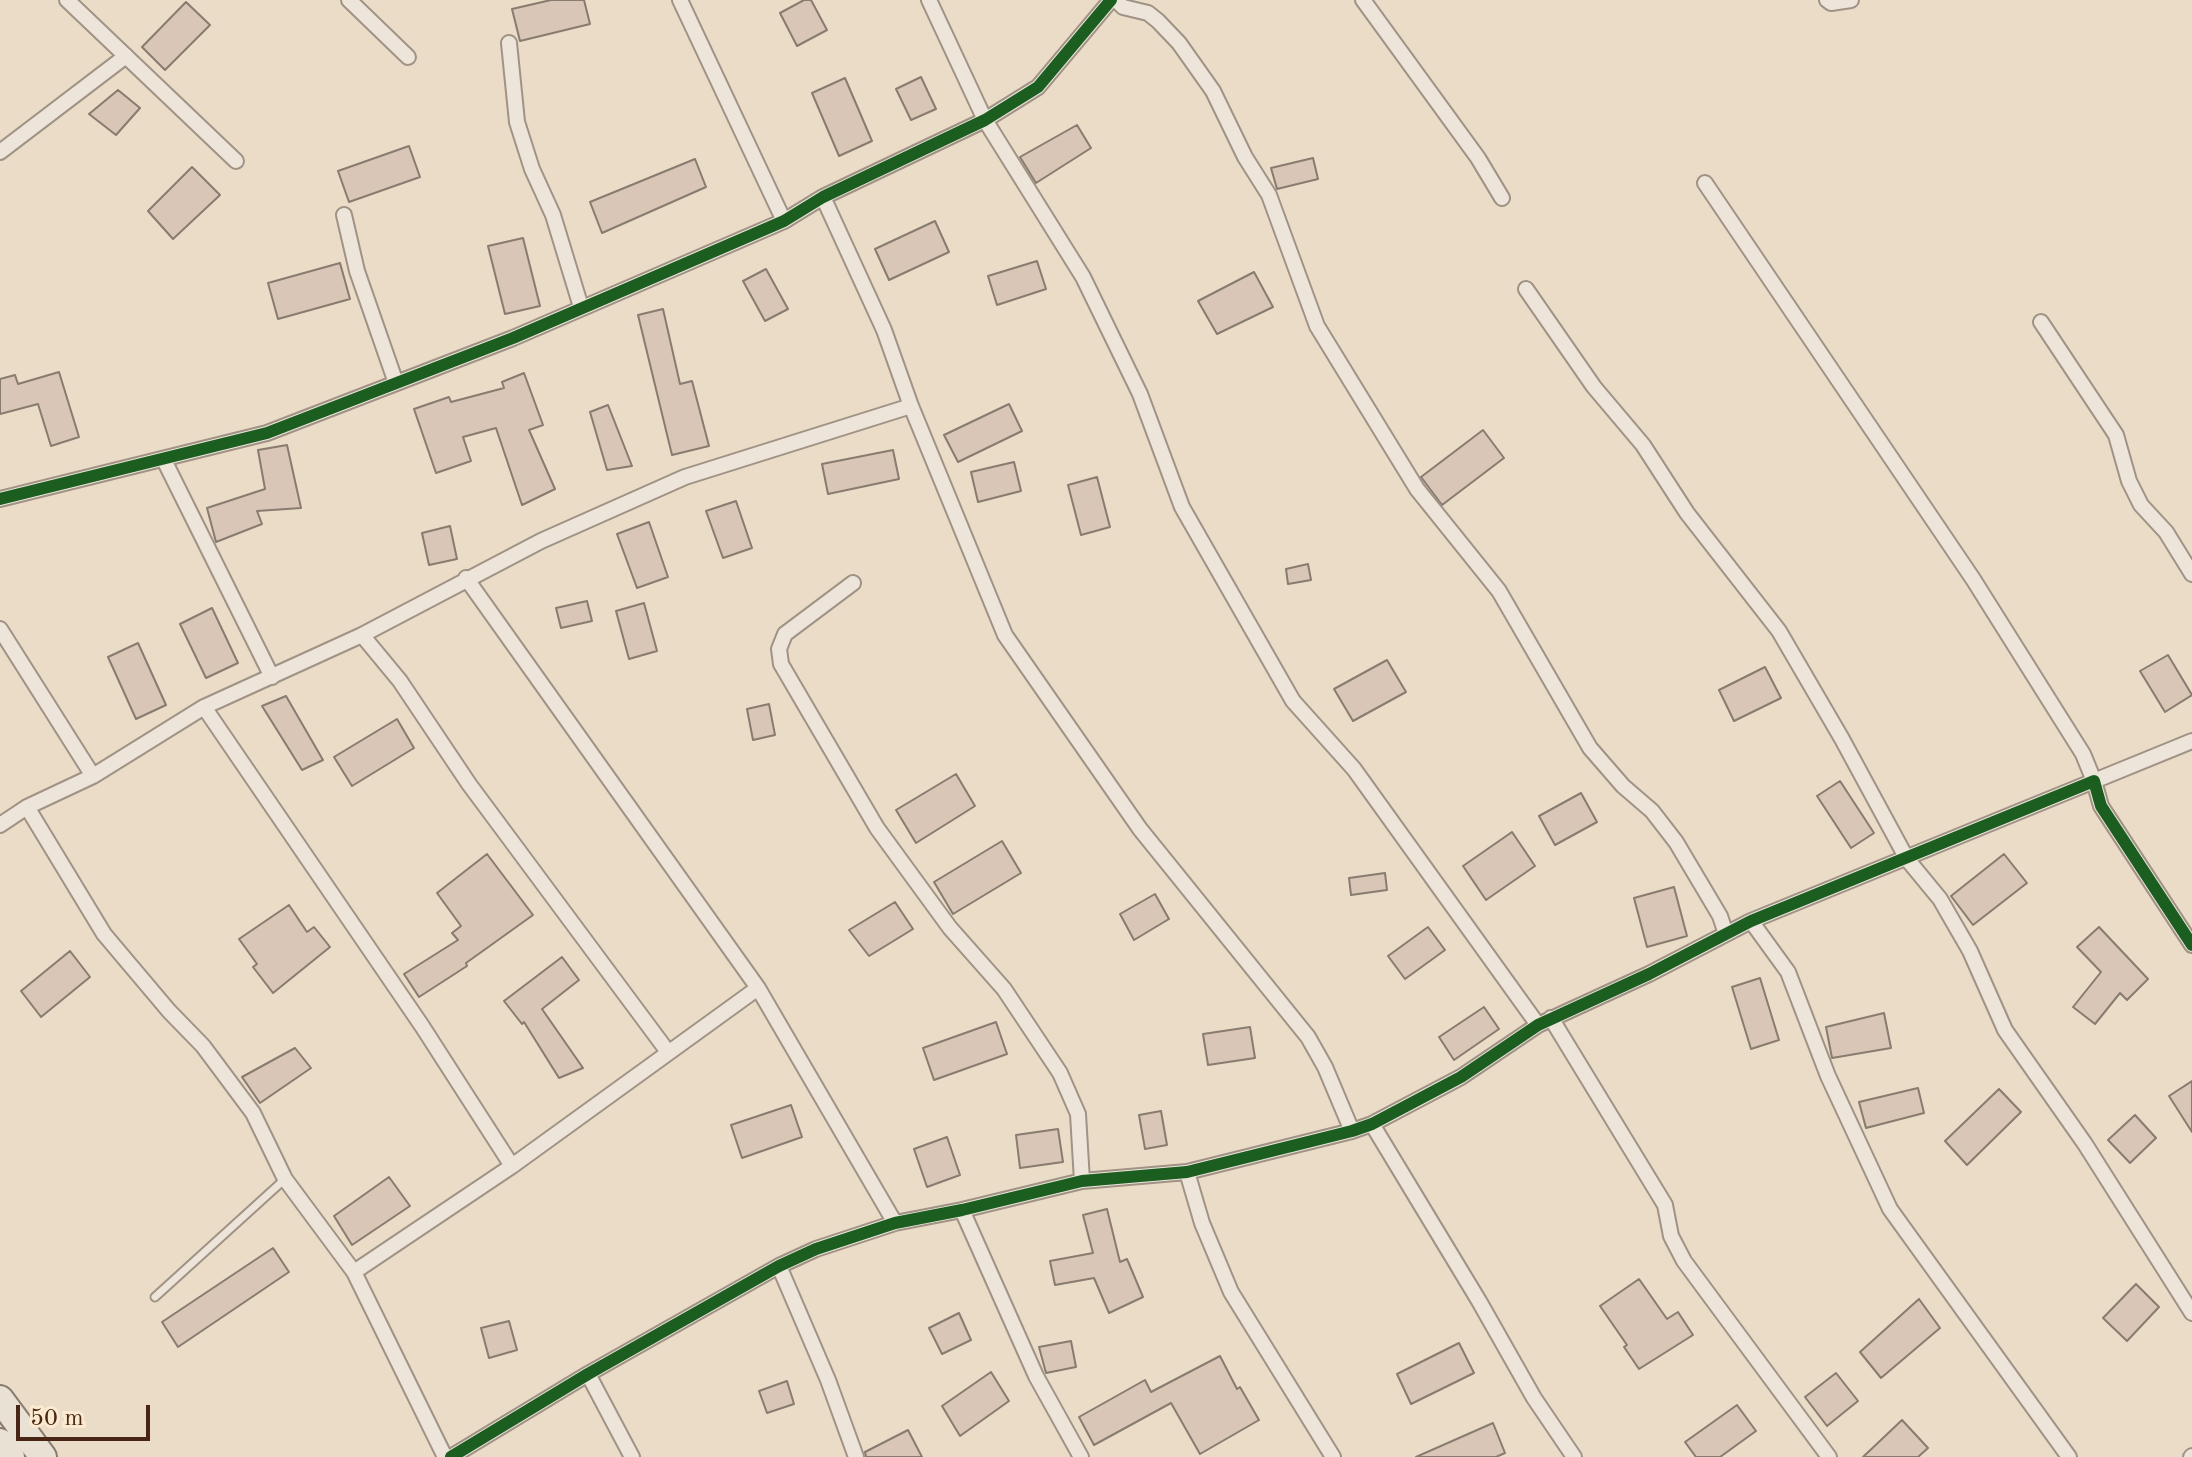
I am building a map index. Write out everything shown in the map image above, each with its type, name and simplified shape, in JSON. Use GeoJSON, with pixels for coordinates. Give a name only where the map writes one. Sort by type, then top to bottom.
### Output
{"type":"FeatureCollection","features":[{"type":"Feature","properties":{"kind":"highway"},"geometry":{"type":"LineString","coordinates":[[0,1399],[43,1457]]}},
{"type":"Feature","properties":{"kind":"highway"},"geometry":{"type":"LineString","coordinates":[[0,1442],[11,1457]]}},
{"type":"Feature","properties":{"kind":"street"},"geometry":{"type":"LineString","coordinates":[[67,0],[236,161]]}},
{"type":"Feature","properties":{"kind":"street"},"geometry":{"type":"LineString","coordinates":[[349,0],[408,57]]}},
{"type":"Feature","properties":{"kind":"street"},"geometry":{"type":"LineString","coordinates":[[680,0],[784,221]]}},
{"type":"Feature","properties":{"kind":"street"},"geometry":{"type":"LineString","coordinates":[[929,0],[985,120],[1083,277],[1140,394],[1182,507],[1293,701],[1354,769],[1544,1021],[1665,1205],[1671,1236],[1684,1261],[1829,1457]]}},
{"type":"Feature","properties":{"kind":"street"},"geometry":{"type":"LineString","coordinates":[[0,499],[267,433],[513,338],[784,221],[823,197],[985,120],[1038,87],[1114,0],[1123,7],[1148,13],[1158,21],[1179,43],[1213,91],[1245,157],[1269,195],[1317,326],[1417,489],[1499,591],[1590,748],[1614,777],[1652,811],[1676,842],[1720,916],[1726,934]]}},
{"type":"Feature","properties":{"kind":"street"},"geometry":{"type":"LineString","coordinates":[[1363,0],[1478,158],[1502,198]]}},
{"type":"Feature","properties":{"kind":"street"},"geometry":{"type":"LineString","coordinates":[[1827,0],[1831,3],[1851,0]]}},
{"type":"Feature","properties":{"kind":"street"},"geometry":{"type":"LineString","coordinates":[[509,43],[517,122],[532,169],[553,215],[581,307]]}},
{"type":"Feature","properties":{"kind":"street"},"geometry":{"type":"LineString","coordinates":[[0,152],[126,56]]}},
{"type":"Feature","properties":{"kind":"street"},"geometry":{"type":"LineString","coordinates":[[1705,183],[1973,579],[2083,754],[2101,806],[2192,945]]}},
{"type":"Feature","properties":{"kind":"street"},"geometry":{"type":"LineString","coordinates":[[823,197],[884,330],[911,406],[1005,635],[1140,829],[1308,1037],[1325,1067],[1352,1131]]}},
{"type":"Feature","properties":{"kind":"street"},"geometry":{"type":"LineString","coordinates":[[344,215],[357,271],[396,383]]}},
{"type":"Feature","properties":{"kind":"street"},"geometry":{"type":"LineString","coordinates":[[1526,289],[1594,387],[1643,445],[1687,513],[1779,631],[1907,859],[1940,899],[2005,1030],[2085,1144],[2192,1313]]}},
{"type":"Feature","properties":{"kind":"street"},"geometry":{"type":"LineString","coordinates":[[2041,322],[2116,435],[2129,481],[2141,505],[2166,532],[2192,574]]}},
{"type":"Feature","properties":{"kind":"street"},"geometry":{"type":"LineString","coordinates":[[0,825],[27,807],[93,776],[204,707],[362,635],[466,578],[685,477],[911,406]]}},
{"type":"Feature","properties":{"kind":"street"},"geometry":{"type":"LineString","coordinates":[[164,460],[272,677]]}},
{"type":"Feature","properties":{"kind":"street"},"geometry":{"type":"LineString","coordinates":[[466,578],[758,988],[895,1223]]}},
{"type":"Feature","properties":{"kind":"street"},"geometry":{"type":"LineString","coordinates":[[853,583],[785,634],[779,649],[781,664],[877,828],[950,928],[1004,989],[1060,1073],[1078,1114],[1082,1181]]}},
{"type":"Feature","properties":{"kind":"street"},"geometry":{"type":"LineString","coordinates":[[0,629],[93,776]]}},
{"type":"Feature","properties":{"kind":"street"},"geometry":{"type":"LineString","coordinates":[[362,635],[400,681],[469,784],[668,1052]]}},
{"type":"Feature","properties":{"kind":"street"},"geometry":{"type":"LineString","coordinates":[[204,707],[422,1026],[512,1166]]}},
{"type":"Feature","properties":{"kind":"street"},"geometry":{"type":"LineString","coordinates":[[451,1457],[588,1374],[779,1266],[816,1249],[895,1223],[1082,1181],[1187,1172],[1372,1124],[1461,1077],[1544,1021],[1649,974],[1751,921],[2192,741]]}},
{"type":"Feature","properties":{"kind":"street"},"geometry":{"type":"LineString","coordinates":[[27,807],[104,934],[203,1046],[253,1113],[285,1179],[354,1272],[445,1457]]}},
{"type":"Feature","properties":{"kind":"street"},"geometry":{"type":"LineString","coordinates":[[1751,921],[1788,972],[1828,1076],[1890,1209],[2069,1457]]}},
{"type":"Feature","properties":{"kind":"street"},"geometry":{"type":"LineString","coordinates":[[354,1272],[512,1166],[758,988]]}},
{"type":"Feature","properties":{"kind":"street"},"geometry":{"type":"LineString","coordinates":[[1372,1124],[1534,1398],[1574,1457]]}},
{"type":"Feature","properties":{"kind":"street"},"geometry":{"type":"LineString","coordinates":[[1187,1172],[1202,1223],[1231,1292],[1333,1457]]}},
{"type":"Feature","properties":{"kind":"street"},"geometry":{"type":"LineString","coordinates":[[962,1210],[1036,1376],[1081,1457]]}},
{"type":"Feature","properties":{"kind":"street"},"geometry":{"type":"LineString","coordinates":[[779,1266],[828,1380],[856,1457]]}},
{"type":"Feature","properties":{"kind":"street"},"geometry":{"type":"LineString","coordinates":[[588,1374],[632,1457]]}},
{"type":"Feature","properties":{"kind":"lane"},"geometry":{"type":"LineString","coordinates":[[155,1297],[285,1179]]}},
{"type":"Feature","properties":{"kind":"building"},"geometry":{"type":"Polygon","coordinates":[[[551,0],[584,0],[590,24],[520,41],[512,9],[551,0]]]}},
{"type":"Feature","properties":{"kind":"building"},"geometry":{"type":"Polygon","coordinates":[[[804,0],[811,0],[827,30],[797,46],[780,13],[804,0]]]}},
{"type":"Feature","properties":{"kind":"building"},"geometry":{"type":"Polygon","coordinates":[[[186,2],[210,25],[165,70],[142,47],[186,2]]]}},
{"type":"Feature","properties":{"kind":"building"},"geometry":{"type":"Polygon","coordinates":[[[921,77],[936,109],[911,120],[896,89],[921,77]]]}},
{"type":"Feature","properties":{"kind":"building"},"geometry":{"type":"Polygon","coordinates":[[[845,78],[872,141],[839,156],[812,93],[845,78]]]}},
{"type":"Feature","properties":{"kind":"building"},"geometry":{"type":"Polygon","coordinates":[[[118,90],[140,108],[116,135],[89,114],[118,90]]]}},
{"type":"Feature","properties":{"kind":"building"},"geometry":{"type":"Polygon","coordinates":[[[1077,125],[1091,148],[1036,183],[1020,157],[1077,125]]]}},
{"type":"Feature","properties":{"kind":"building"},"geometry":{"type":"Polygon","coordinates":[[[409,146],[420,177],[349,202],[338,171],[409,146]]]}},
{"type":"Feature","properties":{"kind":"building"},"geometry":{"type":"Polygon","coordinates":[[[1313,158],[1318,179],[1277,189],[1271,168],[1313,158]]]}},
{"type":"Feature","properties":{"kind":"building"},"geometry":{"type":"Polygon","coordinates":[[[695,159],[706,187],[602,233],[590,202],[695,159]]]}},
{"type":"Feature","properties":{"kind":"building"},"geometry":{"type":"Polygon","coordinates":[[[192,167],[220,195],[173,239],[148,211],[192,167]]]}},
{"type":"Feature","properties":{"kind":"building"},"geometry":{"type":"Polygon","coordinates":[[[935,221],[949,252],[889,280],[875,249],[935,221]]]}},
{"type":"Feature","properties":{"kind":"building"},"geometry":{"type":"Polygon","coordinates":[[[523,238],[540,306],[505,314],[488,246],[523,238]]]}},
{"type":"Feature","properties":{"kind":"building"},"geometry":{"type":"Polygon","coordinates":[[[1037,261],[1046,289],[997,305],[988,276],[1037,261]]]}},
{"type":"Feature","properties":{"kind":"building"},"geometry":{"type":"Polygon","coordinates":[[[340,263],[350,299],[278,319],[268,283],[340,263]]]}},
{"type":"Feature","properties":{"kind":"building"},"geometry":{"type":"Polygon","coordinates":[[[766,269],[788,309],[765,321],[743,281],[766,269]]]}},
{"type":"Feature","properties":{"kind":"building"},"geometry":{"type":"Polygon","coordinates":[[[1254,272],[1273,307],[1217,334],[1198,301],[1254,272]]]}},
{"type":"Feature","properties":{"kind":"building"},"geometry":{"type":"Polygon","coordinates":[[[663,309],[680,384],[692,381],[709,446],[672,455],[638,315],[663,309]]]}},
{"type":"Feature","properties":{"kind":"building"},"geometry":{"type":"Polygon","coordinates":[[[59,372],[79,437],[51,446],[38,404],[0,414],[0,379],[15,375],[18,384],[59,372]]]}},
{"type":"Feature","properties":{"kind":"building"},"geometry":{"type":"Polygon","coordinates":[[[524,373],[543,425],[529,430],[555,489],[522,505],[496,428],[463,437],[471,461],[436,473],[414,409],[449,397],[451,402],[504,388],[502,382],[524,373]]]}},
{"type":"Feature","properties":{"kind":"building"},"geometry":{"type":"Polygon","coordinates":[[[1009,404],[1022,431],[958,462],[944,435],[1009,404]]]}},
{"type":"Feature","properties":{"kind":"building"},"geometry":{"type":"Polygon","coordinates":[[[608,405],[632,466],[607,470],[590,412],[608,405]]]}},
{"type":"Feature","properties":{"kind":"building"},"geometry":{"type":"Polygon","coordinates":[[[1483,430],[1504,458],[1442,505],[1421,477],[1483,430]]]}},
{"type":"Feature","properties":{"kind":"building"},"geometry":{"type":"Polygon","coordinates":[[[287,445],[301,508],[257,511],[262,524],[216,542],[207,508],[265,489],[258,450],[287,445]]]}},
{"type":"Feature","properties":{"kind":"building"},"geometry":{"type":"Polygon","coordinates":[[[893,450],[899,479],[828,494],[822,464],[893,450]]]}},
{"type":"Feature","properties":{"kind":"building"},"geometry":{"type":"Polygon","coordinates":[[[1014,462],[1021,491],[978,502],[971,472],[1014,462]]]}},
{"type":"Feature","properties":{"kind":"building"},"geometry":{"type":"Polygon","coordinates":[[[1097,477],[1110,527],[1081,535],[1068,485],[1097,477]]]}},
{"type":"Feature","properties":{"kind":"building"},"geometry":{"type":"Polygon","coordinates":[[[736,501],[752,548],[723,558],[706,511],[736,501]]]}},
{"type":"Feature","properties":{"kind":"building"},"geometry":{"type":"Polygon","coordinates":[[[649,522],[668,577],[637,588],[617,534],[649,522]]]}},
{"type":"Feature","properties":{"kind":"building"},"geometry":{"type":"Polygon","coordinates":[[[450,526],[457,559],[429,565],[422,533],[450,526]]]}},
{"type":"Feature","properties":{"kind":"building"},"geometry":{"type":"Polygon","coordinates":[[[1308,564],[1311,580],[1288,584],[1286,569],[1308,564]]]}},
{"type":"Feature","properties":{"kind":"building"},"geometry":{"type":"Polygon","coordinates":[[[587,601],[592,621],[561,628],[556,608],[587,601]]]}},
{"type":"Feature","properties":{"kind":"building"},"geometry":{"type":"Polygon","coordinates":[[[644,603],[657,651],[629,659],[616,611],[644,603]]]}},
{"type":"Feature","properties":{"kind":"building"},"geometry":{"type":"Polygon","coordinates":[[[212,608],[238,663],[206,678],[180,624],[212,608]]]}},
{"type":"Feature","properties":{"kind":"building"},"geometry":{"type":"Polygon","coordinates":[[[138,643],[166,705],[136,719],[108,657],[138,643]]]}},
{"type":"Feature","properties":{"kind":"building"},"geometry":{"type":"Polygon","coordinates":[[[2168,655],[2192,695],[2165,712],[2140,671],[2168,655]]]}},
{"type":"Feature","properties":{"kind":"building"},"geometry":{"type":"Polygon","coordinates":[[[1387,660],[1406,692],[1353,721],[1334,689],[1387,660]]]}},
{"type":"Feature","properties":{"kind":"building"},"geometry":{"type":"Polygon","coordinates":[[[1765,667],[1781,698],[1734,721],[1719,690],[1765,667]]]}},
{"type":"Feature","properties":{"kind":"building"},"geometry":{"type":"Polygon","coordinates":[[[286,696],[323,760],[302,770],[262,706],[286,696]]]}},
{"type":"Feature","properties":{"kind":"building"},"geometry":{"type":"Polygon","coordinates":[[[769,704],[775,735],[753,740],[747,709],[769,704]]]}},
{"type":"Feature","properties":{"kind":"building"},"geometry":{"type":"Polygon","coordinates":[[[397,719],[414,748],[352,786],[334,757],[397,719]]]}},
{"type":"Feature","properties":{"kind":"building"},"geometry":{"type":"Polygon","coordinates":[[[956,774],[975,806],[916,843],[896,810],[956,774]]]}},
{"type":"Feature","properties":{"kind":"building"},"geometry":{"type":"Polygon","coordinates":[[[1840,781],[1874,833],[1851,848],[1817,796],[1840,781]]]}},
{"type":"Feature","properties":{"kind":"building"},"geometry":{"type":"Polygon","coordinates":[[[1581,793],[1597,822],[1555,845],[1539,816],[1581,793]]]}},
{"type":"Feature","properties":{"kind":"building"},"geometry":{"type":"Polygon","coordinates":[[[1512,832],[1535,866],[1486,900],[1463,866],[1512,832]]]}},
{"type":"Feature","properties":{"kind":"building"},"geometry":{"type":"Polygon","coordinates":[[[1002,841],[1021,873],[953,914],[934,882],[1002,841]]]}},
{"type":"Feature","properties":{"kind":"building"},"geometry":{"type":"Polygon","coordinates":[[[487,854],[533,915],[466,963],[467,966],[419,997],[404,974],[458,940],[452,933],[461,926],[437,893],[487,854]]]}},
{"type":"Feature","properties":{"kind":"building"},"geometry":{"type":"Polygon","coordinates":[[[2004,854],[2027,883],[1973,925],[1951,896],[2004,854]]]}},
{"type":"Feature","properties":{"kind":"building"},"geometry":{"type":"Polygon","coordinates":[[[1385,873],[1387,890],[1351,895],[1349,878],[1385,873]]]}},
{"type":"Feature","properties":{"kind":"building"},"geometry":{"type":"Polygon","coordinates":[[[1674,887],[1687,936],[1647,947],[1634,898],[1674,887]]]}},
{"type":"Feature","properties":{"kind":"building"},"geometry":{"type":"Polygon","coordinates":[[[1155,894],[1169,919],[1134,940],[1120,914],[1155,894]]]}},
{"type":"Feature","properties":{"kind":"building"},"geometry":{"type":"Polygon","coordinates":[[[895,902],[913,929],[869,956],[849,930],[895,902]]]}},
{"type":"Feature","properties":{"kind":"building"},"geometry":{"type":"Polygon","coordinates":[[[289,905],[307,932],[314,927],[330,947],[273,993],[253,967],[257,964],[239,939],[289,905]]]}},
{"type":"Feature","properties":{"kind":"building"},"geometry":{"type":"Polygon","coordinates":[[[1428,927],[1445,950],[1405,979],[1388,956],[1428,927]]]}},
{"type":"Feature","properties":{"kind":"building"},"geometry":{"type":"Polygon","coordinates":[[[2099,927],[2148,979],[2127,1000],[2120,993],[2095,1024],[2073,1007],[2101,972],[2077,947],[2099,927]]]}},
{"type":"Feature","properties":{"kind":"building"},"geometry":{"type":"Polygon","coordinates":[[[70,951],[90,977],[41,1017],[21,991],[70,951]]]}},
{"type":"Feature","properties":{"kind":"building"},"geometry":{"type":"Polygon","coordinates":[[[562,957],[579,980],[542,1009],[583,1068],[559,1078],[524,1022],[522,1024],[504,1001],[562,957]]]}},
{"type":"Feature","properties":{"kind":"building"},"geometry":{"type":"Polygon","coordinates":[[[1760,978],[1779,1040],[1751,1049],[1732,987],[1760,978]]]}},
{"type":"Feature","properties":{"kind":"building"},"geometry":{"type":"Polygon","coordinates":[[[1484,1007],[1499,1029],[1454,1060],[1439,1037],[1484,1007]]]}},
{"type":"Feature","properties":{"kind":"building"},"geometry":{"type":"Polygon","coordinates":[[[1884,1013],[1891,1048],[1832,1058],[1826,1027],[1884,1013]]]}},
{"type":"Feature","properties":{"kind":"building"},"geometry":{"type":"Polygon","coordinates":[[[996,1022],[1007,1054],[934,1080],[923,1048],[996,1022]]]}},
{"type":"Feature","properties":{"kind":"building"},"geometry":{"type":"Polygon","coordinates":[[[1250,1027],[1255,1058],[1208,1065],[1203,1034],[1250,1027]]]}},
{"type":"Feature","properties":{"kind":"building"},"geometry":{"type":"Polygon","coordinates":[[[295,1048],[311,1068],[260,1103],[242,1077],[295,1048]]]}},
{"type":"Feature","properties":{"kind":"building"},"geometry":{"type":"Polygon","coordinates":[[[2192,1081],[2192,1132],[2169,1096],[2192,1081]]]}},
{"type":"Feature","properties":{"kind":"building"},"geometry":{"type":"Polygon","coordinates":[[[1918,1088],[1924,1113],[1866,1128],[1859,1102],[1918,1088]]]}},
{"type":"Feature","properties":{"kind":"building"},"geometry":{"type":"Polygon","coordinates":[[[1999,1089],[2021,1112],[1967,1165],[1945,1141],[1999,1089]]]}},
{"type":"Feature","properties":{"kind":"building"},"geometry":{"type":"Polygon","coordinates":[[[791,1105],[802,1137],[742,1158],[731,1125],[791,1105]]]}},
{"type":"Feature","properties":{"kind":"building"},"geometry":{"type":"Polygon","coordinates":[[[1161,1111],[1167,1145],[1145,1149],[1139,1115],[1161,1111]]]}},
{"type":"Feature","properties":{"kind":"building"},"geometry":{"type":"Polygon","coordinates":[[[2135,1115],[2156,1138],[2130,1163],[2108,1140],[2135,1115]]]}},
{"type":"Feature","properties":{"kind":"building"},"geometry":{"type":"Polygon","coordinates":[[[1058,1129],[1063,1162],[1020,1168],[1016,1135],[1058,1129]]]}},
{"type":"Feature","properties":{"kind":"building"},"geometry":{"type":"Polygon","coordinates":[[[947,1137],[960,1175],[927,1187],[914,1149],[947,1137]]]}},
{"type":"Feature","properties":{"kind":"building"},"geometry":{"type":"Polygon","coordinates":[[[389,1177],[410,1206],[352,1245],[334,1216],[389,1177]]]}},
{"type":"Feature","properties":{"kind":"building"},"geometry":{"type":"Polygon","coordinates":[[[1107,1209],[1120,1262],[1127,1259],[1143,1297],[1109,1313],[1094,1278],[1055,1285],[1050,1261],[1093,1253],[1083,1215],[1107,1209]]]}},
{"type":"Feature","properties":{"kind":"building"},"geometry":{"type":"Polygon","coordinates":[[[273,1248],[289,1272],[178,1347],[162,1322],[273,1248]]]}},
{"type":"Feature","properties":{"kind":"building"},"geometry":{"type":"Polygon","coordinates":[[[1639,1279],[1667,1319],[1678,1312],[1693,1335],[1639,1369],[1624,1347],[1627,1345],[1600,1306],[1639,1279]]]}},
{"type":"Feature","properties":{"kind":"building"},"geometry":{"type":"Polygon","coordinates":[[[2136,1284],[2159,1307],[2127,1341],[2103,1318],[2136,1284]]]}},
{"type":"Feature","properties":{"kind":"building"},"geometry":{"type":"Polygon","coordinates":[[[1919,1299],[1940,1328],[1881,1378],[1860,1352],[1919,1299]]]}},
{"type":"Feature","properties":{"kind":"building"},"geometry":{"type":"Polygon","coordinates":[[[959,1313],[971,1340],[942,1354],[929,1328],[959,1313]]]}},
{"type":"Feature","properties":{"kind":"building"},"geometry":{"type":"Polygon","coordinates":[[[509,1321],[517,1350],[489,1358],[481,1328],[509,1321]]]}},
{"type":"Feature","properties":{"kind":"building"},"geometry":{"type":"Polygon","coordinates":[[[1071,1341],[1076,1367],[1046,1373],[1039,1347],[1071,1341]]]}},
{"type":"Feature","properties":{"kind":"building"},"geometry":{"type":"Polygon","coordinates":[[[1459,1343],[1474,1373],[1411,1404],[1397,1374],[1459,1343]]]}},
{"type":"Feature","properties":{"kind":"building"},"geometry":{"type":"Polygon","coordinates":[[[1220,1356],[1237,1389],[1240,1387],[1259,1420],[1200,1454],[1171,1403],[1094,1445],[1079,1417],[1145,1380],[1151,1392],[1220,1356]]]}},
{"type":"Feature","properties":{"kind":"building"},"geometry":{"type":"Polygon","coordinates":[[[991,1372],[1009,1401],[960,1436],[942,1406],[991,1372]]]}},
{"type":"Feature","properties":{"kind":"building"},"geometry":{"type":"Polygon","coordinates":[[[1836,1373],[1858,1401],[1827,1426],[1805,1397],[1836,1373]]]}},
{"type":"Feature","properties":{"kind":"building"},"geometry":{"type":"Polygon","coordinates":[[[787,1381],[794,1404],[767,1413],[759,1391],[787,1381]]]}},
{"type":"Feature","properties":{"kind":"building"},"geometry":{"type":"Polygon","coordinates":[[[1737,1405],[1756,1431],[1720,1457],[1696,1457],[1685,1442],[1737,1405]]]}},
{"type":"Feature","properties":{"kind":"building"},"geometry":{"type":"Polygon","coordinates":[[[1902,1420],[1928,1448],[1918,1457],[1863,1457],[1902,1420]]]}},
{"type":"Feature","properties":{"kind":"building"},"geometry":{"type":"Polygon","coordinates":[[[1493,1423],[1505,1453],[1496,1457],[1416,1457],[1493,1423]]]}},
{"type":"Feature","properties":{"kind":"building"},"geometry":{"type":"Polygon","coordinates":[[[908,1430],[922,1457],[866,1457],[865,1452],[908,1430]]]}},
{"type":"Feature","properties":{"kind":"cycle path"},"geometry":{"type":"LineString","coordinates":[[0,499],[267,433],[513,338],[784,221],[823,197],[985,120],[1038,87],[1111,0]]}},
{"type":"Feature","properties":{"kind":"cycle path"},"geometry":{"type":"LineString","coordinates":[[451,1457],[588,1374],[779,1266],[816,1249],[895,1223],[1082,1181],[1187,1172],[1372,1124],[1461,1077],[1538,1025],[1649,974],[1751,921],[2094,781],[2101,806],[2192,945]]}}]}
